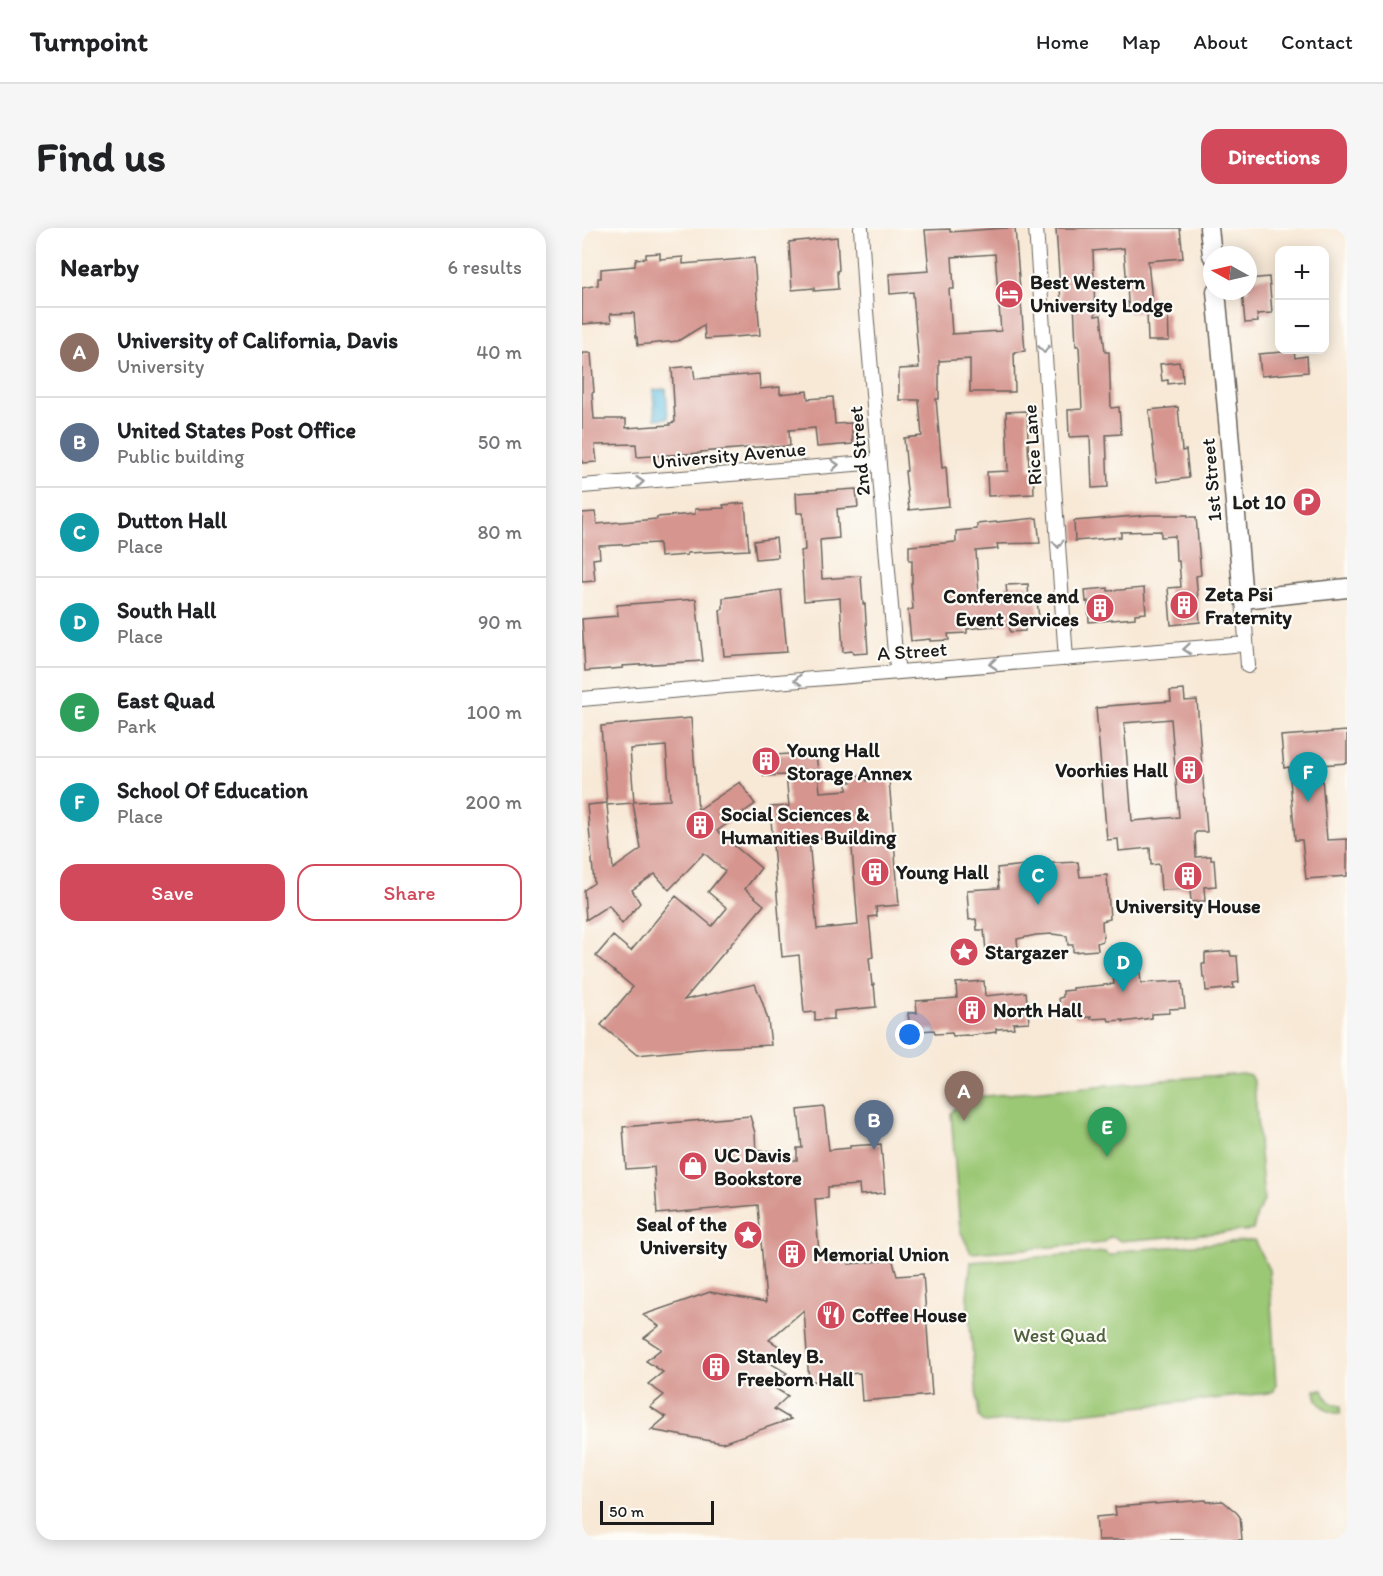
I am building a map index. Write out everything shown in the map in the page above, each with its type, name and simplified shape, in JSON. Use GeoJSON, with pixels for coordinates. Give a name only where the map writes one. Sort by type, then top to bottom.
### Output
{"type":"FeatureCollection","features":[{"type":"Feature","properties":{"kind":"street","name":"2nd Street"},"geometry":{"type":"LineString","coordinates":[[861,228],[897,671]]}},
{"type":"Feature","properties":{"kind":"street","name":"Rice Lane"},"geometry":{"type":"LineString","coordinates":[[1035,228],[1066,659]]}},
{"type":"Feature","properties":{"kind":"street"},"geometry":{"type":"LineString","coordinates":[[1209,228],[1211,246]]}},
{"type":"Feature","properties":{"kind":"street","name":"1st Street"},"geometry":{"type":"LineString","coordinates":[[1217,300],[1248,666]]}},
{"type":"Feature","properties":{"kind":"street","name":"University Avenue"},"geometry":{"type":"LineString","coordinates":[[582,486],[879,462]]}},
{"type":"Feature","properties":{"kind":"street"},"geometry":{"type":"LineString","coordinates":[[1243,599],[1347,588]]}},
{"type":"Feature","properties":{"kind":"street","name":"A Street"},"geometry":{"type":"LineString","coordinates":[[582,699],[897,671],[1245,644]]}},
{"type":"Feature","properties":{"kind":"green space"},"geometry":{"type":"Polygon","coordinates":[[[1242,1073],[1250,1075],[1254,1083],[1264,1201],[1257,1214],[1253,1230],[1120,1241],[1110,1237],[1103,1243],[971,1253],[960,1230],[951,1113],[963,1098],[1242,1073]]]}},
{"type":"Feature","properties":{"kind":"green space","name":"West Quad"},"geometry":{"type":"Polygon","coordinates":[[[1254,1240],[1269,1270],[1276,1385],[1274,1391],[985,1423],[979,1417],[967,1296],[971,1262],[1105,1252],[1108,1255],[1114,1255],[1120,1251],[1254,1240]]]}},
{"type":"Feature","properties":{"kind":"green space"},"geometry":{"type":"Polygon","coordinates":[[[1315,1390],[1323,1390],[1329,1401],[1341,1406],[1340,1414],[1330,1412],[1323,1407],[1317,1400],[1315,1390]]]}},
{"type":"Feature","properties":{"kind":"water"},"geometry":{"type":"Polygon","coordinates":[[[666,389],[668,418],[655,419],[653,390],[666,389]]]}},
{"type":"Feature","properties":{"kind":"building"},"geometry":{"type":"Polygon","coordinates":[[[1015,228],[1025,351],[1014,352],[1015,392],[970,392],[970,359],[939,361],[939,399],[936,399],[942,468],[946,467],[949,506],[909,510],[904,438],[922,436],[919,400],[899,400],[899,369],[919,368],[913,292],[890,294],[889,274],[929,271],[925,230],[950,229],[950,232],[1015,228]],[[995,254],[952,257],[954,289],[949,289],[952,334],[1001,331],[995,254]]]}},
{"type":"Feature","properties":{"kind":"building"},"geometry":{"type":"Polygon","coordinates":[[[1056,228],[1180,228],[1183,258],[1148,261],[1153,312],[1129,313],[1124,248],[1093,251],[1095,316],[1101,315],[1105,352],[1109,352],[1111,408],[1119,407],[1121,434],[1106,435],[1108,487],[1092,488],[1090,436],[1069,437],[1068,410],[1082,409],[1079,346],[1076,346],[1074,302],[1061,303],[1056,228]]]}},
{"type":"Feature","properties":{"kind":"building"},"geometry":{"type":"Polygon","coordinates":[[[837,237],[838,289],[792,290],[789,242],[837,237]]]}},
{"type":"Feature","properties":{"kind":"building"},"geometry":{"type":"Polygon","coordinates":[[[660,253],[660,259],[683,257],[683,264],[754,258],[760,335],[705,339],[704,325],[678,341],[638,345],[634,313],[610,314],[611,322],[582,324],[582,288],[598,285],[601,269],[635,266],[636,259],[646,258],[646,254],[660,253]]]}},
{"type":"Feature","properties":{"kind":"building"},"geometry":{"type":"Polygon","coordinates":[[[1269,277],[1272,313],[1257,314],[1258,322],[1245,323],[1243,300],[1257,300],[1257,278],[1269,277]]]}},
{"type":"Feature","properties":{"kind":"building"},"geometry":{"type":"Polygon","coordinates":[[[1168,312],[1169,341],[1148,341],[1147,313],[1168,312]]]}},
{"type":"Feature","properties":{"kind":"building"},"geometry":{"type":"Polygon","coordinates":[[[582,353],[591,353],[594,419],[626,419],[626,428],[670,425],[675,422],[672,368],[693,366],[695,379],[759,374],[760,389],[780,387],[780,394],[807,391],[808,399],[833,397],[835,424],[851,423],[853,444],[817,447],[815,428],[789,430],[790,446],[701,453],[637,457],[636,444],[595,445],[597,462],[582,463],[582,353]]]}},
{"type":"Feature","properties":{"kind":"building"},"geometry":{"type":"Polygon","coordinates":[[[1259,354],[1294,354],[1295,358],[1307,356],[1308,372],[1261,376],[1259,354]]]}},
{"type":"Feature","properties":{"kind":"building"},"geometry":{"type":"Polygon","coordinates":[[[1179,362],[1182,367],[1183,382],[1168,384],[1168,380],[1162,381],[1160,364],[1179,362]]]}},
{"type":"Feature","properties":{"kind":"building"},"geometry":{"type":"Polygon","coordinates":[[[1178,407],[1182,451],[1186,450],[1189,478],[1157,482],[1149,410],[1178,407]]]}},
{"type":"Feature","properties":{"kind":"building"},"geometry":{"type":"Polygon","coordinates":[[[1027,411],[1029,470],[1033,470],[1034,494],[988,496],[987,472],[1008,471],[1006,412],[1027,411]]]}},
{"type":"Feature","properties":{"kind":"building"},"geometry":{"type":"Polygon","coordinates":[[[856,489],[858,507],[837,509],[839,538],[820,540],[822,579],[861,576],[868,653],[853,654],[852,651],[843,652],[840,598],[804,601],[801,551],[805,550],[803,513],[797,513],[796,493],[856,489]]]}},
{"type":"Feature","properties":{"kind":"building"},"geometry":{"type":"Polygon","coordinates":[[[745,503],[749,550],[687,553],[687,555],[660,557],[659,543],[599,546],[600,558],[593,559],[595,581],[582,582],[582,513],[595,512],[597,524],[695,514],[695,509],[724,508],[723,505],[745,503]]]}},
{"type":"Feature","properties":{"kind":"building"},"geometry":{"type":"Polygon","coordinates":[[[1149,515],[1196,517],[1201,575],[1196,576],[1200,622],[1171,625],[1168,588],[1181,587],[1179,561],[1176,561],[1175,536],[1161,537],[1161,531],[1121,532],[1121,537],[1075,541],[1074,521],[1149,515]]]}},
{"type":"Feature","properties":{"kind":"building"},"geometry":{"type":"Polygon","coordinates":[[[1037,518],[1040,543],[997,544],[998,549],[976,551],[979,597],[1007,594],[1006,585],[1028,584],[1029,602],[1037,602],[1039,617],[1024,618],[1025,631],[1010,632],[1009,624],[967,629],[967,633],[948,634],[949,640],[911,641],[908,610],[913,609],[912,560],[909,560],[909,546],[956,542],[956,531],[977,529],[977,524],[1037,518]]]}},
{"type":"Feature","properties":{"kind":"building"},"geometry":{"type":"Polygon","coordinates":[[[776,538],[778,557],[756,559],[754,541],[776,538]]]}},
{"type":"Feature","properties":{"kind":"building"},"geometry":{"type":"Polygon","coordinates":[[[1108,588],[1108,591],[1144,588],[1146,613],[1135,614],[1135,618],[1089,622],[1085,590],[1108,588]]]}},
{"type":"Feature","properties":{"kind":"building"},"geometry":{"type":"Polygon","coordinates":[[[781,590],[787,652],[724,656],[720,610],[723,609],[723,598],[781,590]]]}},
{"type":"Feature","properties":{"kind":"building"},"geometry":{"type":"Polygon","coordinates":[[[696,599],[703,661],[622,666],[623,668],[585,671],[582,619],[618,616],[617,605],[696,599]]]}},
{"type":"Feature","properties":{"kind":"building","name":"Voorhies Hall"},"geometry":{"type":"Polygon","coordinates":[[[1184,690],[1185,701],[1197,700],[1207,832],[1196,832],[1195,834],[1196,857],[1211,856],[1211,860],[1214,860],[1216,886],[1204,887],[1205,901],[1191,902],[1190,889],[1161,890],[1159,864],[1151,865],[1150,848],[1119,851],[1118,839],[1107,840],[1096,708],[1171,701],[1170,691],[1184,690]],[[1171,719],[1124,723],[1132,821],[1179,817],[1171,719]]]}},
{"type":"Feature","properties":{"kind":"building"},"geometry":{"type":"Polygon","coordinates":[[[691,718],[698,810],[740,782],[755,804],[717,831],[761,868],[745,889],[764,905],[684,1000],[755,984],[768,1020],[771,1045],[637,1055],[601,1025],[633,987],[596,956],[613,936],[631,951],[676,896],[712,926],[727,908],[708,892],[725,871],[704,853],[669,890],[655,874],[632,890],[640,903],[622,924],[609,905],[586,920],[584,890],[594,883],[587,805],[607,803],[601,726],[691,718]],[[666,746],[630,749],[634,802],[670,800],[666,746]],[[633,803],[607,805],[613,869],[641,849],[633,803]]]}},
{"type":"Feature","properties":{"kind":"building"},"geometry":{"type":"Polygon","coordinates":[[[1347,731],[1347,763],[1321,765],[1327,840],[1347,839],[1347,876],[1306,879],[1302,840],[1295,840],[1289,767],[1284,768],[1281,736],[1347,731]]]}},
{"type":"Feature","properties":{"kind":"building","name":"Young Hall"},"geometry":{"type":"Polygon","coordinates":[[[816,752],[820,792],[847,790],[847,782],[851,782],[850,776],[866,775],[867,781],[889,779],[899,905],[876,907],[877,916],[869,917],[873,957],[869,958],[876,1007],[834,1011],[834,1019],[815,1020],[815,1012],[804,1013],[799,955],[782,957],[770,807],[789,806],[786,775],[764,776],[762,756],[816,752]],[[851,836],[809,839],[817,929],[858,925],[851,836]]]}},
{"type":"Feature","properties":{"kind":"building"},"geometry":{"type":"Polygon","coordinates":[[[1078,862],[1080,877],[1107,875],[1110,919],[1102,921],[1103,941],[1097,943],[1098,950],[1073,952],[1073,945],[1068,945],[1067,936],[1036,935],[1017,939],[1018,949],[1013,949],[1013,957],[991,958],[990,951],[986,951],[984,930],[977,930],[976,919],[969,920],[967,890],[999,888],[997,868],[1078,862]]]}},
{"type":"Feature","properties":{"kind":"building"},"geometry":{"type":"Polygon","coordinates":[[[1230,951],[1231,956],[1237,956],[1239,982],[1233,983],[1234,988],[1206,991],[1202,964],[1205,964],[1205,953],[1230,951]]]}},
{"type":"Feature","properties":{"kind":"building"},"geometry":{"type":"Polygon","coordinates":[[[1139,963],[1141,983],[1182,981],[1185,1008],[1169,1009],[1169,1013],[1152,1014],[1152,1018],[1123,1022],[1123,1020],[1109,1021],[1108,1018],[1075,1018],[1074,1012],[1061,1013],[1059,998],[1063,997],[1063,991],[1114,984],[1112,965],[1139,963]]]}},
{"type":"Feature","properties":{"kind":"building","name":"North Hall"},"geometry":{"type":"Polygon","coordinates":[[[984,981],[985,996],[1026,992],[1029,1022],[1013,1023],[1014,1028],[996,1029],[996,1032],[967,1036],[953,1036],[952,1033],[935,1034],[934,1030],[919,1031],[918,1028],[910,1029],[908,1013],[917,1013],[916,1001],[957,998],[956,983],[984,981]]]}},
{"type":"Feature","properties":{"kind":"building","name":"Memorial Union"},"geometry":{"type":"Polygon","coordinates":[[[824,1107],[829,1150],[881,1144],[885,1193],[860,1195],[859,1185],[828,1187],[828,1198],[815,1199],[819,1253],[826,1254],[835,1262],[849,1260],[849,1264],[892,1258],[897,1276],[923,1274],[932,1395],[862,1401],[860,1373],[821,1376],[821,1380],[809,1382],[804,1310],[769,1340],[785,1350],[770,1363],[787,1373],[771,1386],[788,1396],[774,1409],[791,1419],[722,1443],[651,1430],[666,1417],[650,1407],[664,1395],[648,1384],[663,1372],[646,1361],[661,1349],[644,1338],[659,1326],[643,1315],[710,1292],[766,1302],[758,1205],[657,1214],[654,1167],[626,1169],[623,1127],[750,1116],[755,1133],[756,1151],[771,1151],[772,1160],[797,1160],[797,1148],[802,1148],[798,1110],[824,1107]]]}},
{"type":"Feature","properties":{"kind":"building"},"geometry":{"type":"Polygon","coordinates":[[[1206,1500],[1207,1502],[1223,1501],[1237,1513],[1240,1517],[1242,1540],[1098,1540],[1096,1517],[1116,1515],[1115,1507],[1206,1500]]]}},
{"type":"Feature","properties":{"kind":"place","name":"Best Western University Lodge"},"geometry":{"type":"Point","coordinates":[1009,294]}},
{"type":"Feature","properties":{"kind":"place","name":"Lot 10"},"geometry":{"type":"Point","coordinates":[1307,502]}},
{"type":"Feature","properties":{"kind":"place","name":"Zeta Psi Fraternity"},"geometry":{"type":"Point","coordinates":[1184,605]}},
{"type":"Feature","properties":{"kind":"place","name":"Conference and Event Services"},"geometry":{"type":"Point","coordinates":[1100,608]}},
{"type":"Feature","properties":{"kind":"place","name":"Young Hall Storage Annex"},"geometry":{"type":"Point","coordinates":[766,761]}},
{"type":"Feature","properties":{"kind":"place","name":"Voorhies Hall"},"geometry":{"type":"Point","coordinates":[1189,770]}},
{"type":"Feature","properties":{"kind":"place","name":"School Of Education"},"geometry":{"type":"Point","coordinates":[1308,802]}},
{"type":"Feature","properties":{"kind":"place","name":"Social Sciences & Humanities Building"},"geometry":{"type":"Point","coordinates":[700,825]}},
{"type":"Feature","properties":{"kind":"place","name":"Young Hall"},"geometry":{"type":"Point","coordinates":[875,872]}},
{"type":"Feature","properties":{"kind":"place","name":"University House"},"geometry":{"type":"Point","coordinates":[1188,876]}},
{"type":"Feature","properties":{"kind":"place","name":"Dutton Hall"},"geometry":{"type":"Point","coordinates":[1038,905]}},
{"type":"Feature","properties":{"kind":"place","name":"Stargazer"},"geometry":{"type":"Point","coordinates":[964,952]}},
{"type":"Feature","properties":{"kind":"place","name":"South Hall"},"geometry":{"type":"Point","coordinates":[1123,992]}},
{"type":"Feature","properties":{"kind":"place","name":"North Hall"},"geometry":{"type":"Point","coordinates":[972,1010]}},
{"type":"Feature","properties":{"kind":"place","name":"University of California, Davis"},"geometry":{"type":"Point","coordinates":[964,1121]}},
{"type":"Feature","properties":{"kind":"place","name":"United States Post Office"},"geometry":{"type":"Point","coordinates":[874,1150]}},
{"type":"Feature","properties":{"kind":"place","name":"East Quad"},"geometry":{"type":"Point","coordinates":[1107,1157]}},
{"type":"Feature","properties":{"kind":"place","name":"UC Davis Bookstore"},"geometry":{"type":"Point","coordinates":[693,1166]}},
{"type":"Feature","properties":{"kind":"place","name":"Seal of the University"},"geometry":{"type":"Point","coordinates":[748,1235]}},
{"type":"Feature","properties":{"kind":"place","name":"Memorial Union"},"geometry":{"type":"Point","coordinates":[792,1254]}},
{"type":"Feature","properties":{"kind":"place","name":"Coffee House"},"geometry":{"type":"Point","coordinates":[831,1315]}},
{"type":"Feature","properties":{"kind":"place","name":"Stanley B. Freeborn Hall"},"geometry":{"type":"Point","coordinates":[716,1367]}}]}
